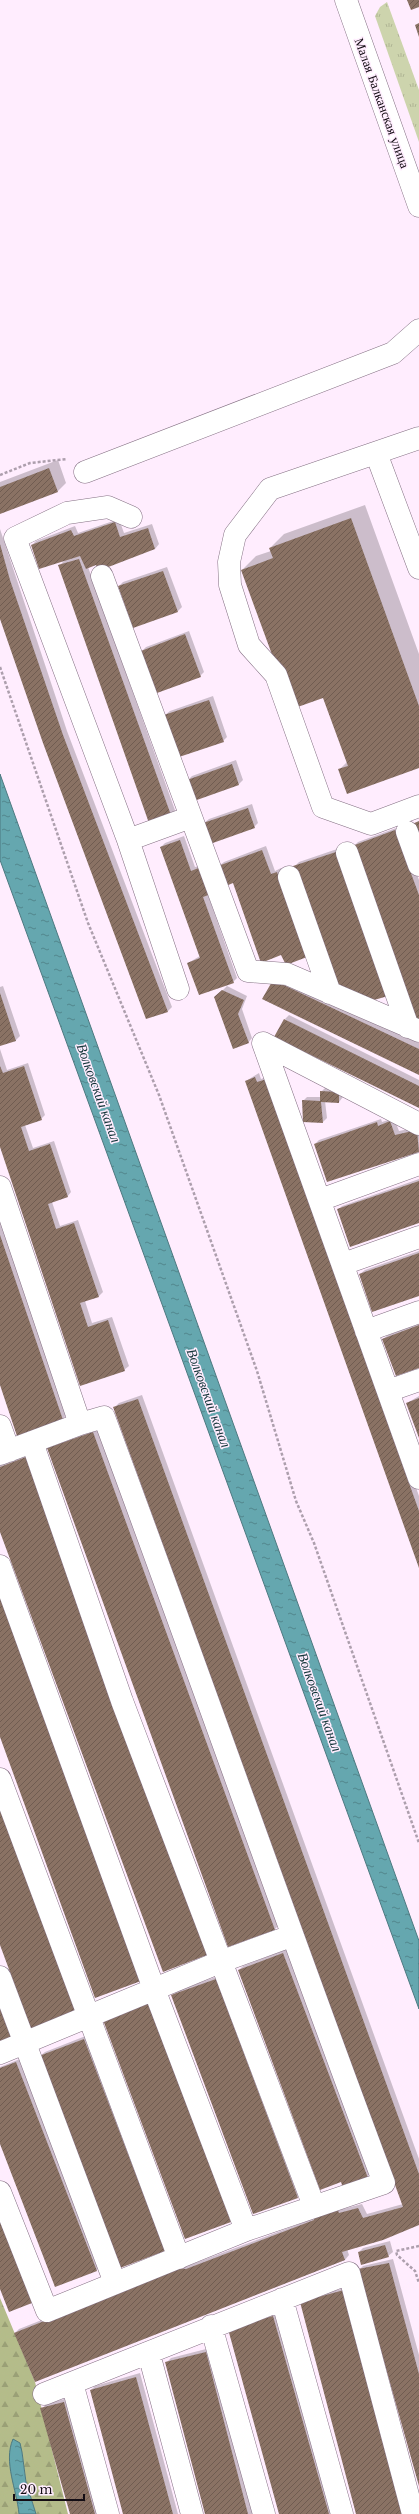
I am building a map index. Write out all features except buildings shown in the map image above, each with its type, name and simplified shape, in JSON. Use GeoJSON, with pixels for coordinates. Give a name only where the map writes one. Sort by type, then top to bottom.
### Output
{"type":"FeatureCollection","features":[{"type":"Feature","properties":{"kind":"street","name":"Малая Балканская улица"},"geometry":{"type":"LineString","coordinates":[[348,1],[418,202]]}},
{"type":"Feature","properties":{"kind":"street"},"geometry":{"type":"LineString","coordinates":[[85,472],[393,353],[419,330]]}},
{"type":"Feature","properties":{"kind":"street"},"geometry":{"type":"LineString","coordinates":[[419,438],[270,489],[235,535],[229,562],[230,585],[249,645],[276,675],[323,807],[371,824],[419,806]]}},
{"type":"Feature","properties":{"kind":"street"},"geometry":{"type":"LineString","coordinates":[[376,453],[419,568]]}},
{"type":"Feature","properties":{"kind":"street"},"geometry":{"type":"LineString","coordinates":[[131,518],[108,507],[67,513],[15,538],[128,840],[178,989]]}},
{"type":"Feature","properties":{"kind":"street"},"geometry":{"type":"LineString","coordinates":[[102,576],[248,971],[287,974],[414,1029]]}},
{"type":"Feature","properties":{"kind":"street"},"geometry":{"type":"LineString","coordinates":[[128,840],[191,817]]}},
{"type":"Feature","properties":{"kind":"street"},"geometry":{"type":"LineString","coordinates":[[407,832],[419,865]]}},
{"type":"Feature","properties":{"kind":"street"},"geometry":{"type":"LineString","coordinates":[[347,853],[414,1029]]}},
{"type":"Feature","properties":{"kind":"street"},"geometry":{"type":"LineString","coordinates":[[289,877],[330,993]]}},
{"type":"Feature","properties":{"kind":"street"},"geometry":{"type":"LineString","coordinates":[[419,1124],[264,1043],[388,1391],[415,1454],[419,1478]]}},
{"type":"Feature","properties":{"kind":"street"},"geometry":{"type":"LineString","coordinates":[[320,1200],[419,1164]]}},
{"type":"Feature","properties":{"kind":"street"},"geometry":{"type":"LineString","coordinates":[[0,1187],[80,1424]]}},
{"type":"Feature","properties":{"kind":"street"},"geometry":{"type":"LineString","coordinates":[[342,1264],[419,1238]]}},
{"type":"Feature","properties":{"kind":"street"},"geometry":{"type":"LineString","coordinates":[[366,1331],[419,1312]]}},
{"type":"Feature","properties":{"kind":"street"},"geometry":{"type":"LineString","coordinates":[[388,1391],[419,1380]]}},
{"type":"Feature","properties":{"kind":"street"},"geometry":{"type":"LineString","coordinates":[[0,1426],[4,1453],[80,1424],[104,1417],[199,1674],[291,1936],[384,2183],[246,2230],[47,2311],[0,2192]]}},
{"type":"Feature","properties":{"kind":"street"},"geometry":{"type":"LineString","coordinates":[[32,1442],[122,1701],[314,2206]]}},
{"type":"Feature","properties":{"kind":"street"},"geometry":{"type":"LineString","coordinates":[[0,1566],[154,1989],[246,2230]]}},
{"type":"Feature","properties":{"kind":"street"},"geometry":{"type":"LineString","coordinates":[[0,1779],[179,2258]]}},
{"type":"Feature","properties":{"kind":"street"},"geometry":{"type":"LineString","coordinates":[[0,2053],[220,1962],[291,1936]]}},
{"type":"Feature","properties":{"kind":"street"},"geometry":{"type":"LineString","coordinates":[[0,1977],[115,2284]]}},
{"type":"Feature","properties":{"kind":"street"},"geometry":{"type":"LineString","coordinates":[[44,2394],[149,2354],[211,2326],[349,2273],[413,2514]]}},
{"type":"Feature","properties":{"kind":"street"},"geometry":{"type":"LineString","coordinates":[[282,2299],[342,2514]]}},
{"type":"Feature","properties":{"kind":"street"},"geometry":{"type":"LineString","coordinates":[[211,2326],[264,2514]]}},
{"type":"Feature","properties":{"kind":"street"},"geometry":{"type":"LineString","coordinates":[[149,2354],[192,2514]]}},
{"type":"Feature","properties":{"kind":"street"},"geometry":{"type":"LineString","coordinates":[[72,2383],[108,2514]]}},
{"type":"Feature","properties":{"kind":"path"},"geometry":{"type":"LineString","coordinates":[[0,475],[30,463],[60,458],[74,459],[85,472]]}},
{"type":"Feature","properties":{"kind":"path"},"geometry":{"type":"LineString","coordinates":[[0,667],[88,922],[159,1095],[257,1371],[296,1502],[314,1543],[419,1843]]}},
{"type":"Feature","properties":{"kind":"path"},"geometry":{"type":"LineString","coordinates":[[419,2246],[396,2251],[397,2255],[414,2271],[419,2283]]}},
{"type":"Feature","properties":{"kind":"green space"},"geometry":{"type":"Polygon","coordinates":[[[387,2],[419,90],[419,142],[375,16],[380,7],[387,2]]]}},
{"type":"Feature","properties":{"kind":"green space"},"geometry":{"type":"Polygon","coordinates":[[[0,2298],[35,2382],[68,2514],[36,2514],[26,2482],[22,2452],[19,2514],[0,2514],[0,2298]]]}},
{"type":"Feature","properties":{"kind":"water","name":"Волковский канал"},"geometry":{"type":"Polygon","coordinates":[[[0,774],[419,1941],[419,2009],[0,860],[0,774]]]}},
{"type":"Feature","properties":{"kind":"water"},"geometry":{"type":"Polygon","coordinates":[[[13,2439],[20,2443],[26,2482],[36,2514],[19,2514],[9,2457],[13,2439]]]}}]}
